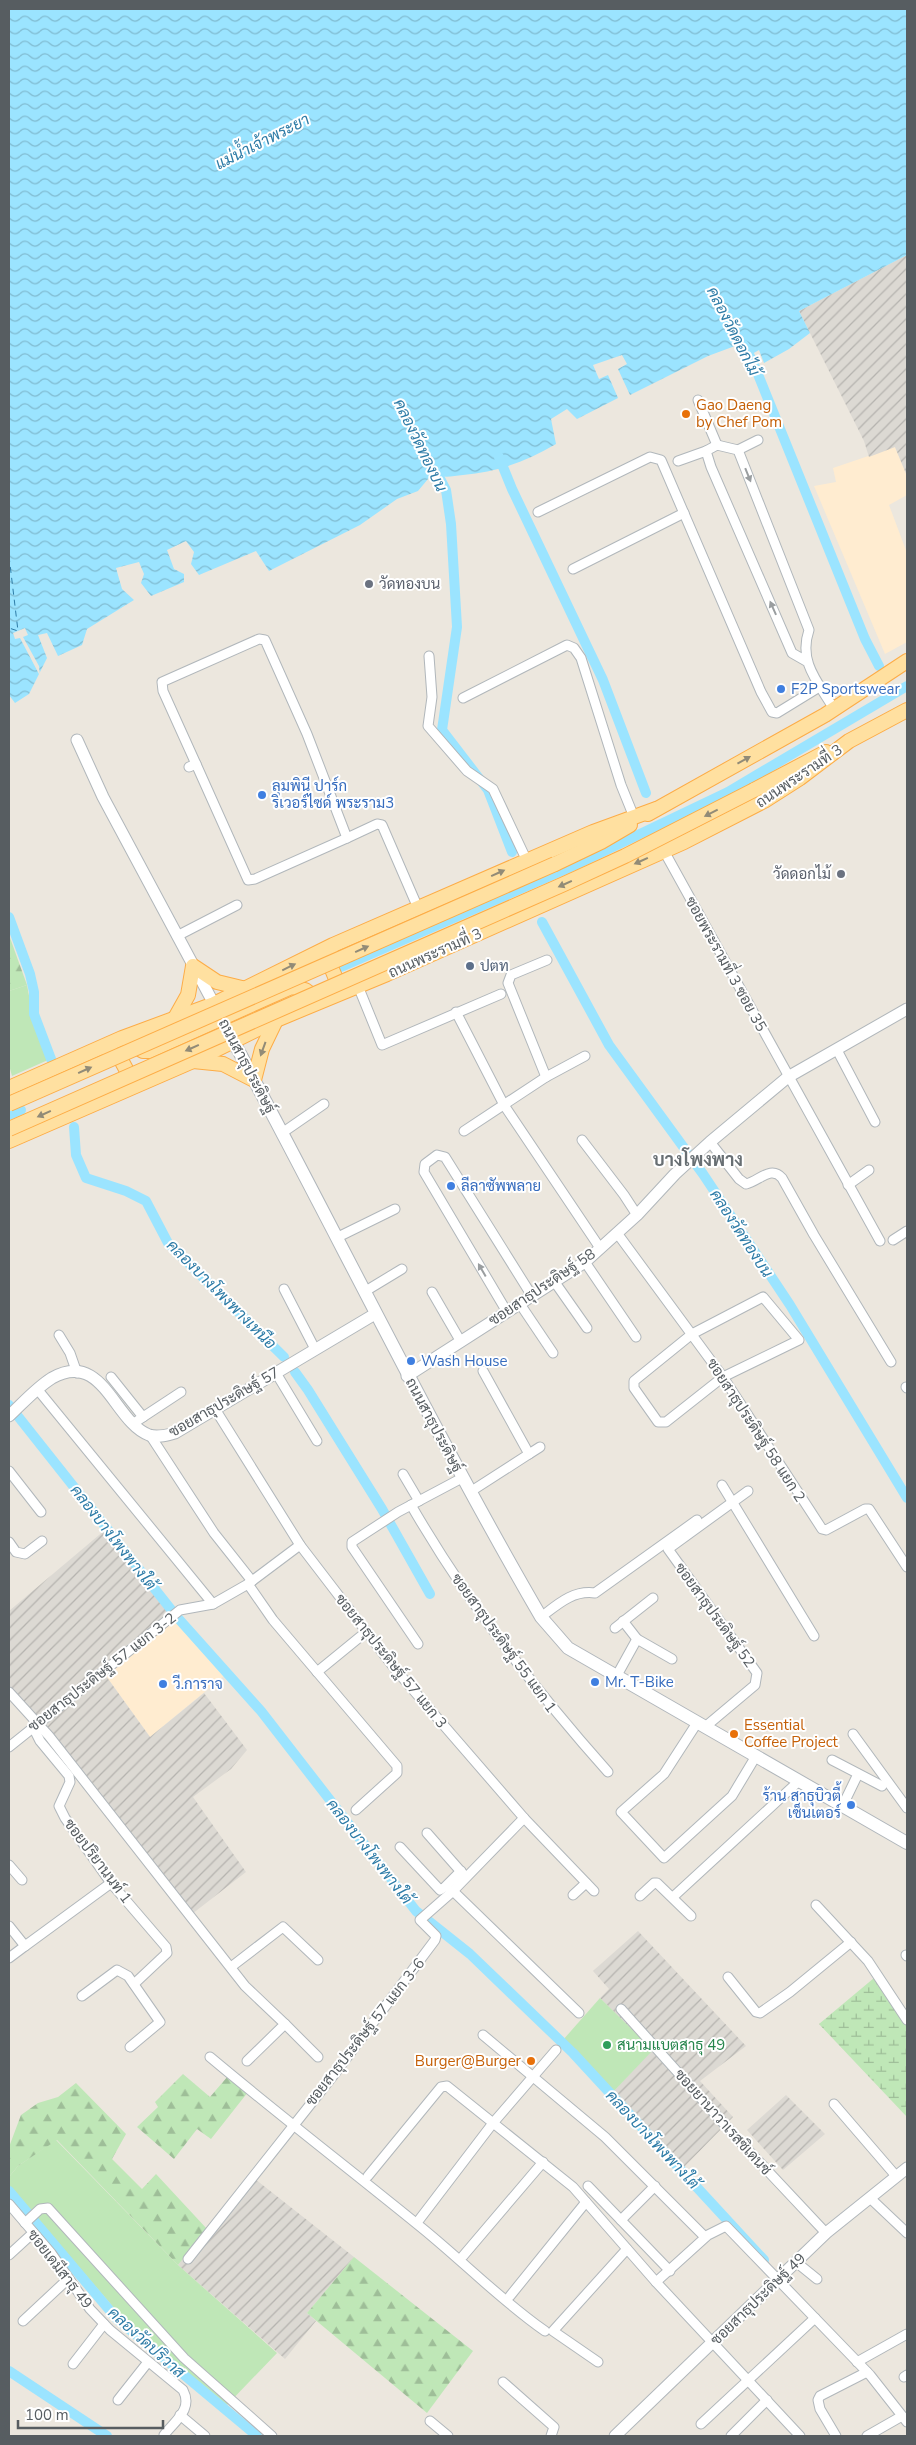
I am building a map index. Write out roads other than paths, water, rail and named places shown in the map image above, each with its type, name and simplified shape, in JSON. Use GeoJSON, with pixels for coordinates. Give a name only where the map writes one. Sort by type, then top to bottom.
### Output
{"type":"FeatureCollection","features":[{"type":"Feature","properties":{"kind":"main road"},"geometry":{"type":"LineString","coordinates":[[9,1104],[555,864],[601,842],[834,709],[907,661]]}},
{"type":"Feature","properties":{"kind":"main road","name":"ถนนพระรามที่ 3"},"geometry":{"type":"LineString","coordinates":[[9,1130],[582,876],[754,790],[810,759],[850,741],[907,710]]}},
{"type":"Feature","properties":{"kind":"main road","name":"ถนนพระรามที่ 3"},"geometry":{"type":"LineString","coordinates":[[9,1141],[193,1061],[276,1020],[664,851],[764,801],[800,778],[850,741]]}},
{"type":"Feature","properties":{"kind":"main road"},"geometry":{"type":"LineString","coordinates":[[9,1088],[122,1038],[214,1004],[334,945],[527,861],[656,809]]}},
{"type":"Feature","properties":{"kind":"main road"},"geometry":{"type":"LineString","coordinates":[[334,945],[330,955],[330,966],[336,979],[344,985],[356,986]]}},
{"type":"Feature","properties":{"kind":"main road"},"geometry":{"type":"LineString","coordinates":[[174,1020],[188,995],[193,966],[217,982],[246,989]]}},
{"type":"Feature","properties":{"kind":"main road"},"geometry":{"type":"LineString","coordinates":[[122,1038],[143,1051],[149,1051],[292,987],[305,990],[320,1002]]}},
{"type":"Feature","properties":{"kind":"main road","name":"ถนนสาธุประดิษฐ์"},"geometry":{"type":"LineString","coordinates":[[214,1004],[407,1376],[541,1617],[568,1648],[907,1843]]}},
{"type":"Feature","properties":{"kind":"main road"},"geometry":{"type":"LineString","coordinates":[[193,1061],[223,1064],[254,1080],[262,1049],[276,1020]]}},
{"type":"Feature","properties":{"kind":"main road"},"geometry":{"type":"LineString","coordinates":[[98,1049],[112,1052],[120,1058],[127,1071],[121,1091]]}},
{"type":"Feature","properties":{"kind":"street"},"geometry":{"type":"LineString","coordinates":[[698,400],[717,445]]}},
{"type":"Feature","properties":{"kind":"street"},"geometry":{"type":"LineString","coordinates":[[678,461],[717,445],[738,450],[758,440]]}},
{"type":"Feature","properties":{"kind":"street"},"geometry":{"type":"LineString","coordinates":[[738,450],[809,630],[804,644],[806,661],[834,709]]}},
{"type":"Feature","properties":{"kind":"street"},"geometry":{"type":"LineString","coordinates":[[706,451],[792,653],[806,661]]}},
{"type":"Feature","properties":{"kind":"street"},"geometry":{"type":"LineString","coordinates":[[538,512],[650,457],[656,457],[660,460],[772,712],[777,713],[820,686]]}},
{"type":"Feature","properties":{"kind":"street"},"geometry":{"type":"LineString","coordinates":[[574,569],[684,513]]}},
{"type":"Feature","properties":{"kind":"street"},"geometry":{"type":"LineString","coordinates":[[347,838],[307,734],[265,640],[259,639],[162,682],[164,692],[193,766],[248,880],[255,879],[347,838],[377,824],[382,825],[418,908]]}},
{"type":"Feature","properties":{"kind":"street"},"geometry":{"type":"LineString","coordinates":[[463,698],[567,645],[574,648],[581,658],[621,785],[634,817]]}},
{"type":"Feature","properties":{"kind":"street"},"geometry":{"type":"LineString","coordinates":[[429,656],[432,697],[428,726],[462,766],[493,789],[527,861]]}},
{"type":"Feature","properties":{"kind":"street","name":"ถนนสาธุประดิษฐ์"},"geometry":{"type":"LineString","coordinates":[[77,740],[103,797],[214,1004]]}},
{"type":"Feature","properties":{"kind":"street","name":"ซอยพระรามที่ 3 ซอย 35"},"geometry":{"type":"LineString","coordinates":[[664,851],[880,1241]]}},
{"type":"Feature","properties":{"kind":"street"},"geometry":{"type":"LineString","coordinates":[[177,936],[237,905]]}},
{"type":"Feature","properties":{"kind":"street"},"geometry":{"type":"LineString","coordinates":[[546,1077],[508,983],[511,975],[547,960]]}},
{"type":"Feature","properties":{"kind":"street"},"geometry":{"type":"LineString","coordinates":[[356,986],[382,1045],[501,994]]}},
{"type":"Feature","properties":{"kind":"street","name":"ซอยสาธุประดิษฐ์ 58"},"geometry":{"type":"LineString","coordinates":[[407,1376],[585,1262],[637,1215],[675,1174],[710,1142],[788,1077],[907,1009]]}},
{"type":"Feature","properties":{"kind":"street"},"geometry":{"type":"LineString","coordinates":[[456,1012],[504,1105],[600,1248]]}},
{"type":"Feature","properties":{"kind":"street"},"geometry":{"type":"LineString","coordinates":[[837,1050],[875,1122]]}},
{"type":"Feature","properties":{"kind":"street"},"geometry":{"type":"LineString","coordinates":[[464,1131],[546,1077],[585,1056]]}},
{"type":"Feature","properties":{"kind":"street"},"geometry":{"type":"LineString","coordinates":[[282,1133],[324,1104]]}},
{"type":"Feature","properties":{"kind":"street"},"geometry":{"type":"LineString","coordinates":[[582,1140],[637,1215]]}},
{"type":"Feature","properties":{"kind":"street"},"geometry":{"type":"LineString","coordinates":[[710,1142],[739,1179],[746,1184],[772,1172],[778,1173],[891,1362]]}},
{"type":"Feature","properties":{"kind":"street"},"geometry":{"type":"LineString","coordinates":[[507,1312],[424,1172],[425,1164],[437,1155],[445,1157],[532,1296]]}},
{"type":"Feature","properties":{"kind":"street"},"geometry":{"type":"LineString","coordinates":[[848,1185],[869,1170]]}},
{"type":"Feature","properties":{"kind":"street"},"geometry":{"type":"LineString","coordinates":[[336,1238],[395,1210]]}},
{"type":"Feature","properties":{"kind":"street"},"geometry":{"type":"LineString","coordinates":[[893,1240],[907,1231]]}},
{"type":"Feature","properties":{"kind":"street","name":"ซอยสาธุประดิษฐ์ 58 แยก 2"},"geometry":{"type":"LineString","coordinates":[[616,1233],[723,1377],[822,1530],[826,1530],[868,1509],[907,1567]]}},
{"type":"Feature","properties":{"kind":"street"},"geometry":{"type":"LineString","coordinates":[[585,1262],[636,1337]]}},
{"type":"Feature","properties":{"kind":"street"},"geometry":{"type":"LineString","coordinates":[[364,1292],[402,1269]]}},
{"type":"Feature","properties":{"kind":"street"},"geometry":{"type":"LineString","coordinates":[[554,1281],[587,1328]]}},
{"type":"Feature","properties":{"kind":"street"},"geometry":{"type":"LineString","coordinates":[[284,1289],[315,1349]]}},
{"type":"Feature","properties":{"kind":"street"},"geometry":{"type":"LineString","coordinates":[[432,1292],[461,1342]]}},
{"type":"Feature","properties":{"kind":"street"},"geometry":{"type":"LineString","coordinates":[[763,1297],[799,1340],[723,1377],[666,1422],[658,1422],[634,1388],[634,1381],[692,1334],[763,1297]]}},
{"type":"Feature","properties":{"kind":"street"},"geometry":{"type":"LineString","coordinates":[[520,1304],[553,1353]]}},
{"type":"Feature","properties":{"kind":"street","name":"ซอยสาธุประดิษฐ์ 57"},"geometry":{"type":"LineString","coordinates":[[78,1373],[86,1374],[95,1379],[138,1420],[150,1435],[163,1437],[176,1433],[375,1314]]}},
{"type":"Feature","properties":{"kind":"street"},"geometry":{"type":"LineString","coordinates":[[9,1416],[52,1379],[66,1373],[78,1373],[70,1353],[59,1335]]}},
{"type":"Feature","properties":{"kind":"street"},"geometry":{"type":"LineString","coordinates":[[484,1372],[529,1454]]}},
{"type":"Feature","properties":{"kind":"street"},"geometry":{"type":"LineString","coordinates":[[276,1373],[317,1441]]}},
{"type":"Feature","properties":{"kind":"street"},"geometry":{"type":"LineString","coordinates":[[111,1377],[138,1420],[181,1392]]}},
{"type":"Feature","properties":{"kind":"street"},"geometry":{"type":"LineString","coordinates":[[38,1390],[213,1604]]}},
{"type":"Feature","properties":{"kind":"street","name":"ซอยสาธุประดิษฐ์ 57 แยก 3"},"geometry":{"type":"LineString","coordinates":[[215,1409],[300,1545],[395,1669],[524,1818],[594,1891]]}},
{"type":"Feature","properties":{"kind":"street"},"geometry":{"type":"LineString","coordinates":[[150,1435],[273,1620],[397,1766],[397,1773],[356,1810]]}},
{"type":"Feature","properties":{"kind":"street"},"geometry":{"type":"LineString","coordinates":[[470,1492],[540,1447]]}},
{"type":"Feature","properties":{"kind":"street"},"geometry":{"type":"LineString","coordinates":[[9,1472],[41,1512]]}},
{"type":"Feature","properties":{"kind":"street","name":"ซอยสาธุประดิษฐ์ 55 แยก 1"},"geometry":{"type":"LineString","coordinates":[[403,1474],[440,1555],[514,1660],[556,1714],[608,1772]]}},
{"type":"Feature","properties":{"kind":"street"},"geometry":{"type":"LineString","coordinates":[[418,1644],[352,1547],[354,1539],[398,1512],[462,1478]]}},
{"type":"Feature","properties":{"kind":"street"},"geometry":{"type":"LineString","coordinates":[[722,1485],[814,1636]]}},
{"type":"Feature","properties":{"kind":"street","name":"ซอยสาธุประดิษฐ์ 52"},"geometry":{"type":"LineString","coordinates":[[701,1725],[755,1684],[757,1673],[668,1549],[748,1491]]}},
{"type":"Feature","properties":{"kind":"street"},"geometry":{"type":"LineString","coordinates":[[541,1617],[569,1597],[584,1592],[595,1593],[697,1520]]}},
{"type":"Feature","properties":{"kind":"street"},"geometry":{"type":"LineString","coordinates":[[9,1542],[16,1552],[25,1554],[42,1541]]}},
{"type":"Feature","properties":{"kind":"street","name":"ซอยสาธุประดิษฐ์ 57 แยก 3-2"},"geometry":{"type":"LineString","coordinates":[[9,1747],[180,1610],[213,1604],[250,1583],[300,1545]]}},
{"type":"Feature","properties":{"kind":"street"},"geometry":{"type":"LineString","coordinates":[[615,1628],[654,1598]]}},
{"type":"Feature","properties":{"kind":"street"},"geometry":{"type":"LineString","coordinates":[[623,1621],[637,1639],[672,1659]]}},
{"type":"Feature","properties":{"kind":"street"},"geometry":{"type":"LineString","coordinates":[[317,1672],[366,1632]]}},
{"type":"Feature","properties":{"kind":"street"},"geometry":{"type":"LineString","coordinates":[[616,1677],[637,1639]]}},
{"type":"Feature","properties":{"kind":"street"},"geometry":{"type":"LineString","coordinates":[[9,1692],[245,1986],[318,2057]]}},
{"type":"Feature","properties":{"kind":"street","name":"ซอยปริยานนท์ 1"},"geometry":{"type":"LineString","coordinates":[[35,1725],[40,1741],[69,1776],[70,1782],[60,1802],[60,1810],[112,1882],[166,1947],[167,1953],[163,1960],[134,1984]]}},
{"type":"Feature","properties":{"kind":"street"},"geometry":{"type":"LineString","coordinates":[[701,1725],[664,1774],[621,1812],[664,1858],[732,1796],[756,1756]]}},
{"type":"Feature","properties":{"kind":"street"},"geometry":{"type":"LineString","coordinates":[[854,1734],[907,1808]]}},
{"type":"Feature","properties":{"kind":"street"},"geometry":{"type":"LineString","coordinates":[[832,1760],[882,1786]]}},
{"type":"Feature","properties":{"kind":"street"},"geometry":{"type":"LineString","coordinates":[[842,1806],[858,1774]]}},
{"type":"Feature","properties":{"kind":"street"},"geometry":{"type":"LineString","coordinates":[[673,1897],[799,1781]]}},
{"type":"Feature","properties":{"kind":"street","name":"ซอยสาธุประดิษฐ์ 57 แยก 3-6"},"geometry":{"type":"LineString","coordinates":[[188,2259],[336,2072],[436,1940],[436,1936],[421,1919],[453,1891],[464,1874],[524,1818]]}},
{"type":"Feature","properties":{"kind":"street"},"geometry":{"type":"LineString","coordinates":[[400,1847],[440,1890],[464,1874],[427,1833]]}},
{"type":"Feature","properties":{"kind":"street"},"geometry":{"type":"LineString","coordinates":[[9,1865],[22,1880]]}},
{"type":"Feature","properties":{"kind":"street"},"geometry":{"type":"LineString","coordinates":[[9,1958],[112,1882]]}},
{"type":"Feature","properties":{"kind":"street"},"geometry":{"type":"LineString","coordinates":[[573,1895],[586,1883]]}},
{"type":"Feature","properties":{"kind":"street"},"geometry":{"type":"LineString","coordinates":[[640,1896],[654,1883],[660,1884],[691,1916]]}},
{"type":"Feature","properties":{"kind":"street"},"geometry":{"type":"LineString","coordinates":[[453,1891],[580,2013]]}},
{"type":"Feature","properties":{"kind":"street"},"geometry":{"type":"LineString","coordinates":[[816,1905],[868,1962],[907,2020]]}},
{"type":"Feature","properties":{"kind":"street"},"geometry":{"type":"LineString","coordinates":[[9,1926],[25,1946]]}},
{"type":"Feature","properties":{"kind":"street"},"geometry":{"type":"LineString","coordinates":[[231,1967],[280,1927],[288,1930],[318,1960]]}},
{"type":"Feature","properties":{"kind":"street"},"geometry":{"type":"LineString","coordinates":[[728,1977],[750,2006],[760,2013],[790,1992],[851,1942]]}},
{"type":"Feature","properties":{"kind":"street"},"geometry":{"type":"LineString","coordinates":[[82,1996],[117,1970],[128,1976],[160,2022],[130,2047]]}},
{"type":"Feature","properties":{"kind":"street","name":"ซอยยานาวาเรสซิเดนซ์"},"geometry":{"type":"LineString","coordinates":[[621,2009],[734,2136],[826,2233]]}},
{"type":"Feature","properties":{"kind":"street"},"geometry":{"type":"LineString","coordinates":[[247,2061],[285,2024]]}},
{"type":"Feature","properties":{"kind":"street"},"geometry":{"type":"LineString","coordinates":[[483,2035],[605,2137],[706,2237]]}},
{"type":"Feature","properties":{"kind":"street"},"geometry":{"type":"LineString","coordinates":[[420,2220],[494,2123],[556,2050]]}},
{"type":"Feature","properties":{"kind":"street"},"geometry":{"type":"LineString","coordinates":[[210,2057],[292,2126],[416,2223],[516,2310],[545,2331]]}},
{"type":"Feature","properties":{"kind":"street"},"geometry":{"type":"LineString","coordinates":[[368,2176],[441,2087],[446,2086],[544,2162],[586,2202],[656,2282],[800,2436]]}},
{"type":"Feature","properties":{"kind":"street"},"geometry":{"type":"LineString","coordinates":[[834,2104],[896,2176]]}},
{"type":"Feature","properties":{"kind":"street"},"geometry":{"type":"LineString","coordinates":[[463,2256],[544,2162]]}},
{"type":"Feature","properties":{"kind":"street","name":"ซอยสาธุประดิษฐ์ 49"},"geometry":{"type":"LineString","coordinates":[[619,2435],[826,2233],[907,2168]]}},
{"type":"Feature","properties":{"kind":"street"},"geometry":{"type":"LineString","coordinates":[[588,2186],[670,2272]]}},
{"type":"Feature","properties":{"kind":"street"},"geometry":{"type":"LineString","coordinates":[[620,2220],[655,2186]]}},
{"type":"Feature","properties":{"kind":"street"},"geometry":{"type":"LineString","coordinates":[[870,2198],[907,2233]]}},
{"type":"Feature","properties":{"kind":"street"},"geometry":{"type":"LineString","coordinates":[[510,2296],[586,2202]]}},
{"type":"Feature","properties":{"kind":"street","name":"ซอยเดมีสาธุ 49"},"geometry":{"type":"LineString","coordinates":[[9,2204],[27,2221],[33,2233],[51,2253],[68,2279],[104,2324],[183,2390],[188,2399],[187,2406],[164,2435]]}},
{"type":"Feature","properties":{"kind":"street"},"geometry":{"type":"LineString","coordinates":[[27,2221],[40,2209],[48,2208],[184,2358],[272,2436]]}},
{"type":"Feature","properties":{"kind":"street"},"geometry":{"type":"LineString","coordinates":[[656,2282],[670,2272],[706,2237],[726,2226],[867,2372],[905,2419],[867,2436]]}},
{"type":"Feature","properties":{"kind":"street"},"geometry":{"type":"LineString","coordinates":[[9,2255],[33,2233]]}},
{"type":"Feature","properties":{"kind":"street"},"geometry":{"type":"LineString","coordinates":[[598,2362],[553,2331],[627,2249]]}},
{"type":"Feature","properties":{"kind":"street"},"geometry":{"type":"LineString","coordinates":[[796,2262],[817,2280]]}},
{"type":"Feature","properties":{"kind":"street"},"geometry":{"type":"LineString","coordinates":[[23,2321],[68,2279]]}},
{"type":"Feature","properties":{"kind":"street"},"geometry":{"type":"LineString","coordinates":[[701,2424],[815,2318]]}},
{"type":"Feature","properties":{"kind":"street"},"geometry":{"type":"LineString","coordinates":[[73,2364],[104,2324]]}},
{"type":"Feature","properties":{"kind":"street"},"geometry":{"type":"LineString","coordinates":[[857,2362],[907,2334]]}},
{"type":"Feature","properties":{"kind":"street"},"geometry":{"type":"LineString","coordinates":[[118,2400],[148,2362]]}},
{"type":"Feature","properties":{"kind":"street"},"geometry":{"type":"LineString","coordinates":[[836,2436],[820,2409],[818,2400],[820,2396],[867,2372]]}},
{"type":"Feature","properties":{"kind":"street"},"geometry":{"type":"LineString","coordinates":[[503,2382],[554,2427],[551,2436]]}},
{"type":"Feature","properties":{"kind":"street"},"geometry":{"type":"LineString","coordinates":[[731,2436],[767,2400]]}},
{"type":"Feature","properties":{"kind":"street"},"geometry":{"type":"LineString","coordinates":[[180,2415],[205,2436]]}},
{"type":"Feature","properties":{"kind":"street"},"geometry":{"type":"LineString","coordinates":[[430,2421],[444,2433]]}},
{"type":"Feature","properties":{"kind":"street"},"geometry":{"type":"LineString","coordinates":[[433,2436],[444,2433]]}},
{"type":"Feature","properties":{"kind":"water","name":"แม่น้ำเจ้าพระยา"},"geometry":{"type":"Polygon","coordinates":[[[9,9],[907,9],[907,255],[799,311],[810,333],[789,349],[764,363],[759,350],[745,358],[735,346],[708,356],[630,395],[618,369],[627,364],[622,355],[593,365],[599,379],[608,375],[618,398],[577,419],[567,409],[551,419],[556,444],[522,461],[500,469],[448,477],[433,473],[418,491],[397,499],[360,525],[269,571],[256,551],[199,575],[191,564],[194,552],[186,541],[167,550],[174,569],[184,574],[184,582],[151,596],[141,583],[144,574],[139,562],[116,568],[122,589],[134,600],[87,629],[82,645],[58,656],[47,633],[38,635],[47,658],[29,694],[15,703],[9,695],[9,9]]]}},
{"type":"Feature","properties":{"kind":"waterway","name":"คลองวัดดอกไม้"},"geometry":{"type":"LineString","coordinates":[[744,345],[753,362],[865,639],[879,666]]}},
{"type":"Feature","properties":{"kind":"waterway"},"geometry":{"type":"LineString","coordinates":[[499,457],[512,489],[603,680],[646,793]]}},
{"type":"Feature","properties":{"kind":"waterway","name":"คลองวัดทองบน"},"geometry":{"type":"LineString","coordinates":[[433,465],[446,490],[451,524],[457,627],[442,730],[488,790],[512,852]]}},
{"type":"Feature","properties":{"kind":"waterway"},"geometry":{"type":"LineString","coordinates":[[341,967],[573,866],[728,792],[907,686]]}},
{"type":"Feature","properties":{"kind":"waterway","name":"คลองบางโพงพางเหนือ"},"geometry":{"type":"LineString","coordinates":[[9,917],[30,974],[34,992],[34,1014],[51,1059]]}},
{"type":"Feature","properties":{"kind":"waterway","name":"คลองวัดทองบน"},"geometry":{"type":"LineString","coordinates":[[542,922],[609,1045],[703,1174],[790,1305],[907,1498]]}},
{"type":"Feature","properties":{"kind":"waterway"},"geometry":{"type":"LineString","coordinates":[[9,1115],[21,1110]]}},
{"type":"Feature","properties":{"kind":"waterway","name":"คลองบางโพงพางเหนือ"},"geometry":{"type":"LineString","coordinates":[[74,1127],[76,1155],[86,1178],[126,1191],[146,1201],[168,1243],[284,1357]]}},
{"type":"Feature","properties":{"kind":"waterway","name":"คลองบางโพงพางเหนือ"},"geometry":{"type":"LineString","coordinates":[[295,1372],[382,1509],[430,1594]]}},
{"type":"Feature","properties":{"kind":"waterway","name":"คลองบางโพงพางใต้"},"geometry":{"type":"LineString","coordinates":[[9,1405],[177,1617],[261,1711],[416,1911],[470,1954],[573,2053],[764,2260]]}},
{"type":"Feature","properties":{"kind":"waterway","name":"คลองวัดปริวาส"},"geometry":{"type":"LineString","coordinates":[[9,2191],[117,2319],[257,2436]]}},
{"type":"Feature","properties":{"kind":"waterway"},"geometry":{"type":"LineString","coordinates":[[9,2371],[107,2436]]}},
{"type":"Feature","properties":{"kind":"place","name":"Gao Daeng by Chef Pom"},"geometry":{"type":"Point","coordinates":[686,414]}},
{"type":"Feature","properties":{"kind":"place","name":"วัดทองบน"},"geometry":{"type":"Point","coordinates":[369,584]}},
{"type":"Feature","properties":{"kind":"place","name":"F2P Sportswear"},"geometry":{"type":"Point","coordinates":[781,689]}},
{"type":"Feature","properties":{"kind":"place","name":"ลุมพินี ปาร์ก ริเวอร์ไซด์ พระราม3"},"geometry":{"type":"Point","coordinates":[262,795]}},
{"type":"Feature","properties":{"kind":"place","name":"วัดดอกไม้"},"geometry":{"type":"Point","coordinates":[841,874]}},
{"type":"Feature","properties":{"kind":"place","name":"ปตท"},"geometry":{"type":"Point","coordinates":[470,966]}},
{"type":"Feature","properties":{"kind":"place","name":"ลีลาซัพพลาย"},"geometry":{"type":"Point","coordinates":[451,1186]}},
{"type":"Feature","properties":{"kind":"place","name":"Wash House"},"geometry":{"type":"Point","coordinates":[411,1361]}},
{"type":"Feature","properties":{"kind":"place","name":"Mr. T-Bike"},"geometry":{"type":"Point","coordinates":[595,1682]}},
{"type":"Feature","properties":{"kind":"place","name":"วี.การาจ"},"geometry":{"type":"Point","coordinates":[163,1684]}},
{"type":"Feature","properties":{"kind":"place","name":"Essential Coffee Project"},"geometry":{"type":"Point","coordinates":[734,1734]}},
{"type":"Feature","properties":{"kind":"place","name":"ร้าน สาธุบิวตี้ เซ็นเตอร์"},"geometry":{"type":"Point","coordinates":[851,1805]}},
{"type":"Feature","properties":{"kind":"place","name":"สนามแบตสาธุ 49"},"geometry":{"type":"Point","coordinates":[607,2045]}},
{"type":"Feature","properties":{"kind":"place","name":"Burger@Burger"},"geometry":{"type":"Point","coordinates":[531,2061]}},
{"type":"Feature","properties":{"kind":"district","name":"บางโพงพาง"},"geometry":{"type":"Point","coordinates":[698,1160]}}]}
